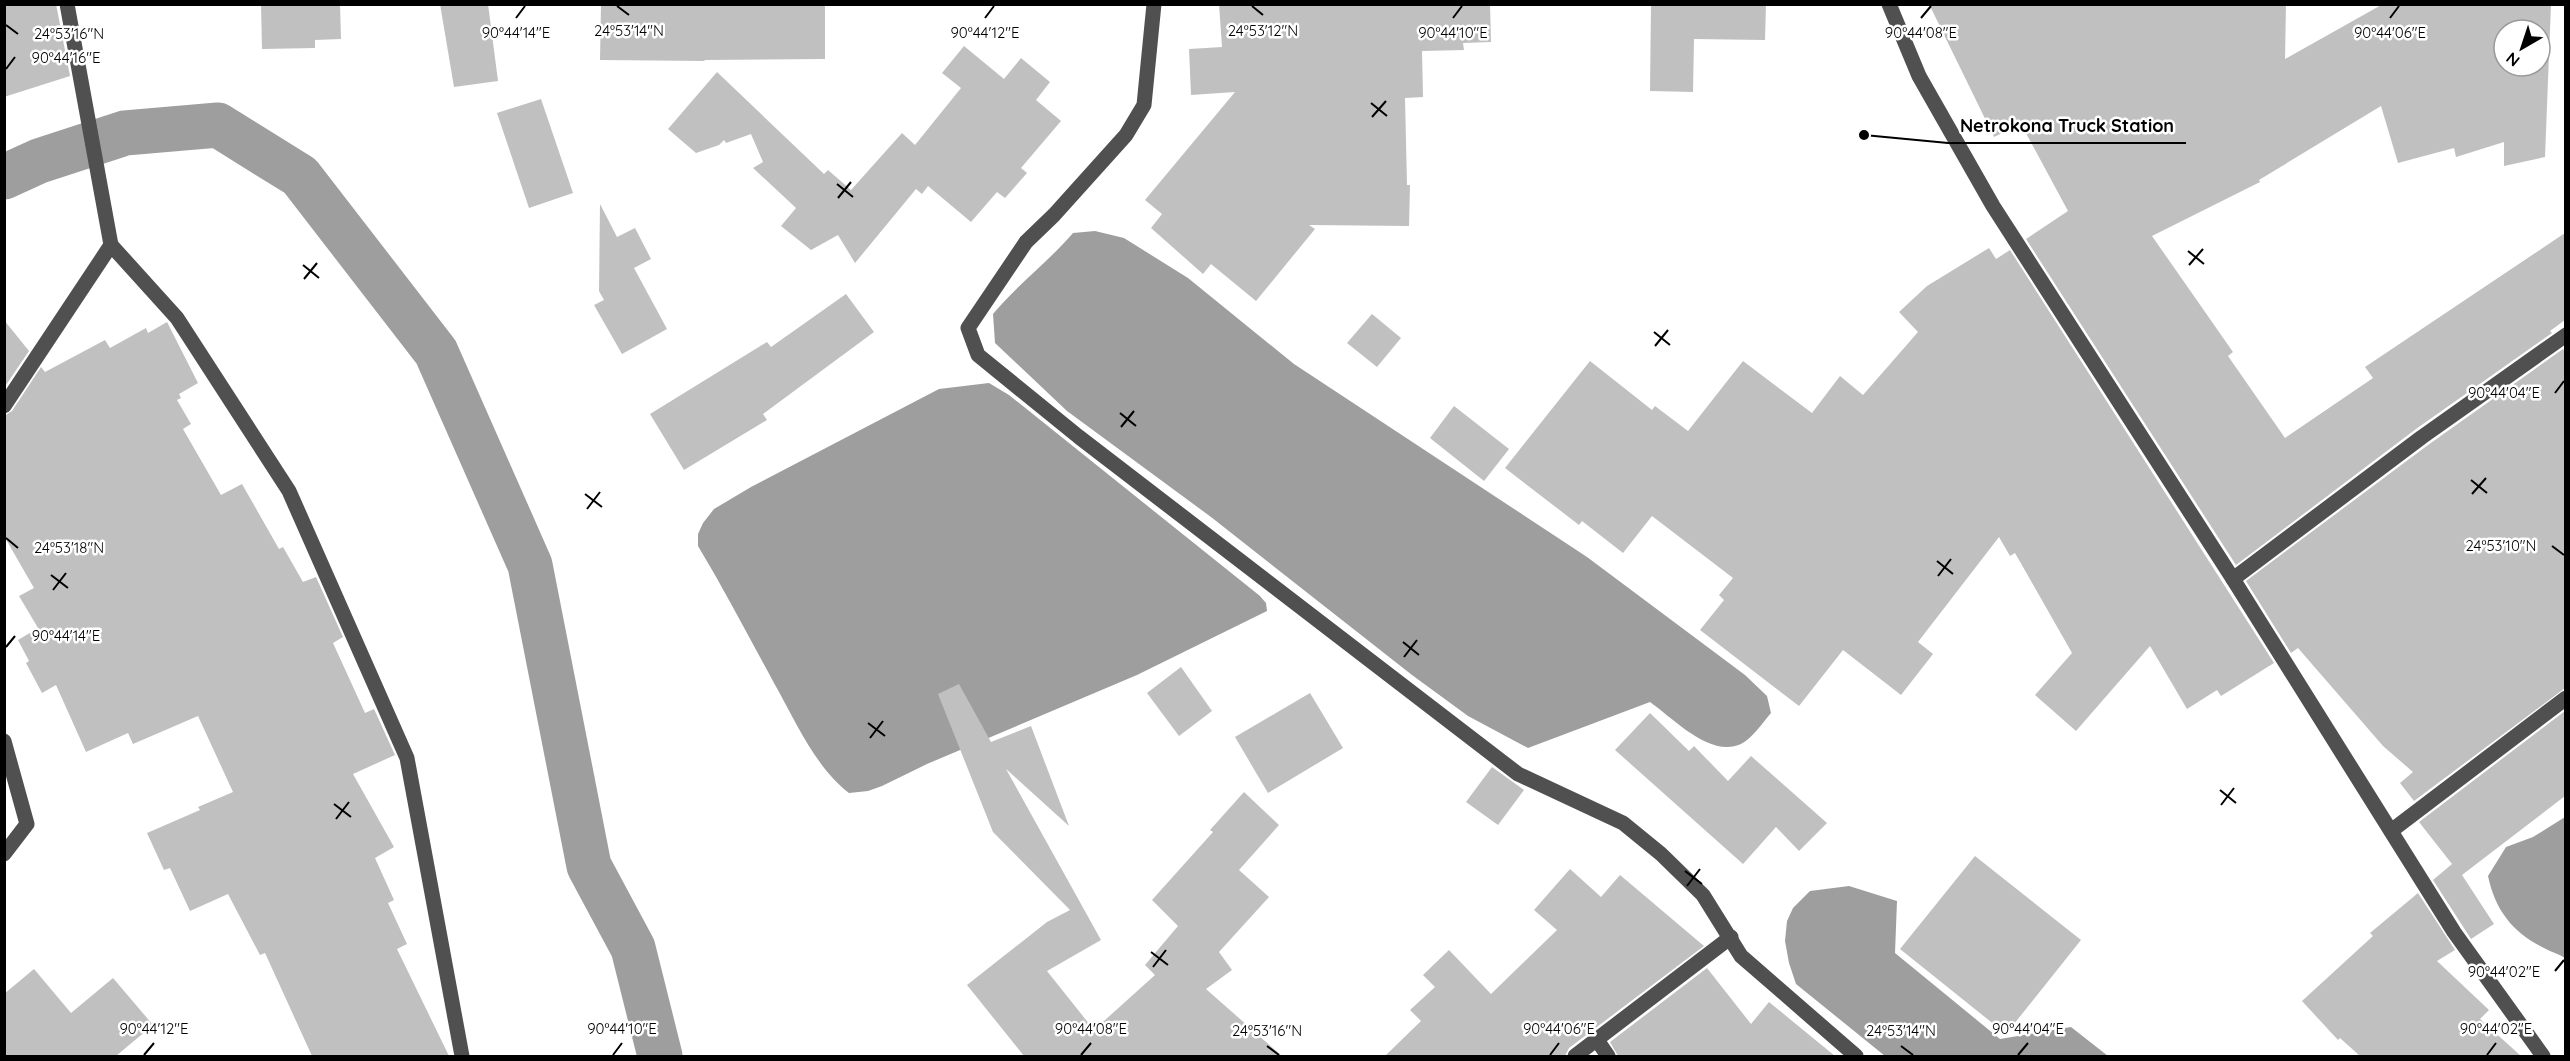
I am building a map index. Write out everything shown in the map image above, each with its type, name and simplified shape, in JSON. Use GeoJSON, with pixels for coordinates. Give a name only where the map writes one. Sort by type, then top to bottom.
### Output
{"type":"FeatureCollection","features":[{"type":"Feature","properties":{"kind":"street"},"geometry":{"type":"LineString","coordinates":[[67,4],[111,245],[177,318],[289,491],[407,758],[462,1056]]}},
{"type":"Feature","properties":{"kind":"street"},"geometry":{"type":"LineString","coordinates":[[1154,4],[1144,105],[1126,135],[1054,215],[1026,242],[1002,275],[968,328],[978,355],[1080,437],[1518,774],[1623,823],[1661,854],[1703,895],[1742,956],[1856,1056]]}},
{"type":"Feature","properties":{"kind":"street"},"geometry":{"type":"LineString","coordinates":[[1888,4],[1919,76],[1993,206],[2233,579],[2454,932],[2543,1056]]}},
{"type":"Feature","properties":{"kind":"street"},"geometry":{"type":"LineString","coordinates":[[4,406],[111,245]]}},
{"type":"Feature","properties":{"kind":"street"},"geometry":{"type":"LineString","coordinates":[[2233,579],[2422,437],[2565,335]]}},
{"type":"Feature","properties":{"kind":"street"},"geometry":{"type":"LineString","coordinates":[[2391,831],[2565,698]]}},
{"type":"Feature","properties":{"kind":"street"},"geometry":{"type":"LineString","coordinates":[[4,741],[27,824],[4,854]]}},
{"type":"Feature","properties":{"kind":"street"},"geometry":{"type":"LineString","coordinates":[[1575,1056],[1731,937]]}},
{"type":"Feature","properties":{"kind":"street"},"geometry":{"type":"LineString","coordinates":[[1597,1040],[1608,1056]]}},
{"type":"Feature","properties":{"kind":"shaded area"},"geometry":{"type":"Polygon","coordinates":[[[1095,231],[1124,238],[1188,278],[1294,364],[1587,557],[1745,675],[1767,696],[1771,713],[1749,738],[1741,744],[1729,747],[1717,746],[1693,735],[1650,702],[1528,748],[1468,716],[1412,675],[1211,517],[1067,411],[995,343],[993,314],[1002,303],[1073,233],[1095,231]]]}},
{"type":"Feature","properties":{"kind":"shaded area"},"geometry":{"type":"Polygon","coordinates":[[[989,383],[1009,395],[1260,596],[1266,603],[1267,611],[1137,675],[927,764],[882,786],[868,791],[849,793],[826,770],[807,742],[698,546],[698,534],[714,509],[751,487],[939,389],[989,383]]]}},
{"type":"Feature","properties":{"kind":"shaded area"},"geometry":{"type":"Polygon","coordinates":[[[2565,817],[2565,958],[2533,942],[2515,928],[2495,899],[2488,876],[2506,847],[2533,837],[2565,817]]]}},
{"type":"Feature","properties":{"kind":"shaded area"},"geometry":{"type":"Polygon","coordinates":[[[1849,886],[1897,901],[1895,953],[2000,1039],[2071,1027],[2108,1056],[1885,1056],[1796,984],[1789,963],[1785,941],[1787,921],[1793,908],[1810,891],[1849,886]]]}},
{"type":"Feature","properties":{"kind":"building"},"geometry":{"type":"Polygon","coordinates":[[[4,4],[56,4],[70,76],[4,97],[4,4]]]}},
{"type":"Feature","properties":{"kind":"building"},"geometry":{"type":"Polygon","coordinates":[[[261,4],[340,4],[341,39],[315,40],[315,48],[262,49],[261,4]]]}},
{"type":"Feature","properties":{"kind":"building"},"geometry":{"type":"Polygon","coordinates":[[[440,4],[488,4],[498,81],[454,87],[440,4]]]}},
{"type":"Feature","properties":{"kind":"building"},"geometry":{"type":"Polygon","coordinates":[[[601,4],[825,4],[825,59],[600,60],[601,4]]]}},
{"type":"Feature","properties":{"kind":"building"},"geometry":{"type":"Polygon","coordinates":[[[1219,4],[1490,4],[1491,42],[1463,43],[1464,50],[1422,51],[1423,97],[1405,98],[1407,185],[1410,185],[1409,226],[1309,225],[1315,229],[1256,301],[1211,264],[1203,274],[1151,228],[1162,214],[1145,200],[1235,92],[1191,95],[1189,49],[1222,47],[1219,4]]]}},
{"type":"Feature","properties":{"kind":"building"},"geometry":{"type":"Polygon","coordinates":[[[1651,4],[1766,4],[1765,40],[1694,39],[1693,92],[1650,91],[1651,4]]]}},
{"type":"Feature","properties":{"kind":"building"},"geometry":{"type":"Polygon","coordinates":[[[1929,4],[2286,4],[2285,59],[2383,4],[2551,4],[2550,18],[2492,18],[2492,78],[2548,78],[2545,157],[2504,166],[2504,142],[2456,157],[2454,148],[2398,163],[2381,106],[2259,180],[2260,182],[2152,236],[2233,352],[2228,356],[2285,438],[2373,378],[2365,367],[2565,233],[2565,320],[2550,331],[2552,333],[2416,429],[2236,565],[2026,239],[2068,211],[2021,124],[1994,137],[1929,4]]]}},
{"type":"Feature","properties":{"kind":"building"},"geometry":{"type":"Polygon","coordinates":[[[964,46],[1004,79],[1021,58],[1050,82],[1036,100],[1061,121],[1021,168],[1027,173],[1005,198],[997,192],[971,222],[928,186],[922,194],[916,189],[855,263],[838,235],[811,250],[781,226],[796,208],[753,168],[763,162],[751,134],[726,143],[724,140],[719,145],[696,153],[668,129],[717,72],[824,174],[828,170],[851,190],[902,133],[915,145],[961,88],[942,73],[964,46]]]}},
{"type":"Feature","properties":{"kind":"building"},"geometry":{"type":"Polygon","coordinates":[[[541,99],[573,193],[529,208],[497,113],[541,99]]]}},
{"type":"Feature","properties":{"kind":"building"},"geometry":{"type":"Polygon","coordinates":[[[600,204],[617,237],[635,228],[651,259],[634,268],[667,329],[622,354],[594,305],[604,300],[599,291],[600,204]]]}},
{"type":"Feature","properties":{"kind":"building"},"geometry":{"type":"Polygon","coordinates":[[[1989,248],[1996,259],[2010,250],[2274,663],[2221,696],[2217,690],[2187,709],[2150,646],[2076,731],[2035,695],[2072,653],[2015,553],[2010,556],[1999,537],[1918,642],[1933,654],[1901,695],[1843,650],[1799,706],[1700,630],[1724,600],[1719,595],[1733,578],[1652,516],[1623,553],[1582,521],[1579,525],[1505,468],[1590,361],[1652,410],[1655,406],[1688,431],[1743,361],[1812,413],[1840,376],[1863,395],[1918,332],[1899,312],[1927,286],[1989,248]]]}},
{"type":"Feature","properties":{"kind":"building"},"geometry":{"type":"Polygon","coordinates":[[[846,294],[874,332],[763,414],[767,420],[684,470],[650,414],[767,342],[771,347],[846,294]]]}},
{"type":"Feature","properties":{"kind":"building"},"geometry":{"type":"Polygon","coordinates":[[[1372,314],[1401,338],[1377,367],[1347,343],[1372,314]]]}},
{"type":"Feature","properties":{"kind":"building"},"geometry":{"type":"Polygon","coordinates":[[[4,320],[29,351],[4,388],[4,320]]]}},
{"type":"Feature","properties":{"kind":"building"},"geometry":{"type":"Polygon","coordinates":[[[167,322],[198,383],[179,394],[181,398],[177,400],[191,424],[183,429],[221,495],[242,484],[279,549],[283,547],[303,582],[316,577],[343,637],[333,643],[365,713],[374,709],[395,755],[353,774],[394,847],[375,858],[394,900],[388,903],[407,944],[397,949],[449,1056],[312,1056],[265,953],[260,955],[228,894],[190,911],[170,868],[164,870],[147,833],[200,810],[198,807],[233,792],[198,716],[133,744],[128,733],[86,752],[56,685],[42,693],[26,663],[29,661],[18,640],[38,628],[19,596],[34,588],[4,536],[4,416],[12,411],[41,367],[45,372],[105,340],[110,348],[146,328],[148,333],[167,322]]]}},
{"type":"Feature","properties":{"kind":"building"},"geometry":{"type":"Polygon","coordinates":[[[2563,349],[2565,352],[2565,688],[2414,801],[2400,783],[2413,772],[2383,746],[2298,648],[2291,653],[2246,581],[2428,445],[2563,349]]]}},
{"type":"Feature","properties":{"kind":"building"},"geometry":{"type":"Polygon","coordinates":[[[1454,406],[1509,449],[1484,481],[1430,438],[1454,406]]]}},
{"type":"Feature","properties":{"kind":"building"},"geometry":{"type":"Polygon","coordinates":[[[1181,667],[1212,711],[1179,736],[1147,693],[1181,667]]]}},
{"type":"Feature","properties":{"kind":"building"},"geometry":{"type":"Polygon","coordinates":[[[959,684],[991,742],[1031,726],[1069,826],[1006,769],[1101,940],[1047,971],[1094,1030],[1155,975],[1145,965],[1178,926],[1152,900],[1213,832],[1210,830],[1244,792],[1279,825],[1239,870],[1269,897],[1219,952],[1232,970],[1206,989],[1282,1056],[1024,1056],[967,985],[1047,922],[1070,910],[993,832],[938,694],[959,684]]]}},
{"type":"Feature","properties":{"kind":"building"},"geometry":{"type":"Polygon","coordinates":[[[1310,693],[1343,748],[1268,793],[1235,737],[1310,693]]]}},
{"type":"Feature","properties":{"kind":"building"},"geometry":{"type":"Polygon","coordinates":[[[2565,711],[2565,796],[2462,875],[2494,924],[2471,939],[2433,880],[2452,864],[2419,822],[2565,711]]]}},
{"type":"Feature","properties":{"kind":"building"},"geometry":{"type":"Polygon","coordinates":[[[1650,713],[1689,751],[1694,746],[1728,781],[1751,756],[1827,823],[1799,851],[1776,827],[1743,864],[1615,750],[1650,713]]]}},
{"type":"Feature","properties":{"kind":"building"},"geometry":{"type":"Polygon","coordinates":[[[1492,767],[1524,790],[1498,825],[1466,802],[1492,767]]]}},
{"type":"Feature","properties":{"kind":"building"},"geometry":{"type":"Polygon","coordinates":[[[1975,856],[2081,940],[2006,1034],[1900,949],[1975,856]]]}},
{"type":"Feature","properties":{"kind":"building"},"geometry":{"type":"Polygon","coordinates":[[[1570,869],[1601,897],[1620,875],[1704,946],[1569,1048],[1565,1056],[1385,1056],[1421,1021],[1410,1010],[1435,987],[1423,975],[1449,950],[1491,994],[1557,930],[1534,910],[1570,869]]]}},
{"type":"Feature","properties":{"kind":"building"},"geometry":{"type":"Polygon","coordinates":[[[2418,893],[2455,950],[2437,961],[2489,1010],[2480,1019],[2521,1056],[2360,1056],[2340,1038],[2338,1040],[2302,1001],[2373,936],[2370,933],[2418,893]]]}},
{"type":"Feature","properties":{"kind":"building"},"geometry":{"type":"Polygon","coordinates":[[[1707,968],[1751,1024],[1769,1002],[1835,1056],[1618,1056],[1610,1042],[1707,968]]]}},
{"type":"Feature","properties":{"kind":"building"},"geometry":{"type":"Polygon","coordinates":[[[34,969],[71,1013],[113,978],[153,1025],[116,1056],[4,1056],[4,994],[34,969]]]}},
{"type":"Feature","properties":{"kind":"waterway"},"geometry":{"type":"LineString","coordinates":[[4,177],[39,161],[125,133],[218,125],[300,176],[436,352],[530,565],[589,866],[633,948],[660,1056]]}},
{"type":"Feature","properties":{"kind":"place","name":"Netrokona Truck Station"},"geometry":{"type":"Point","coordinates":[1864,135]}}]}
